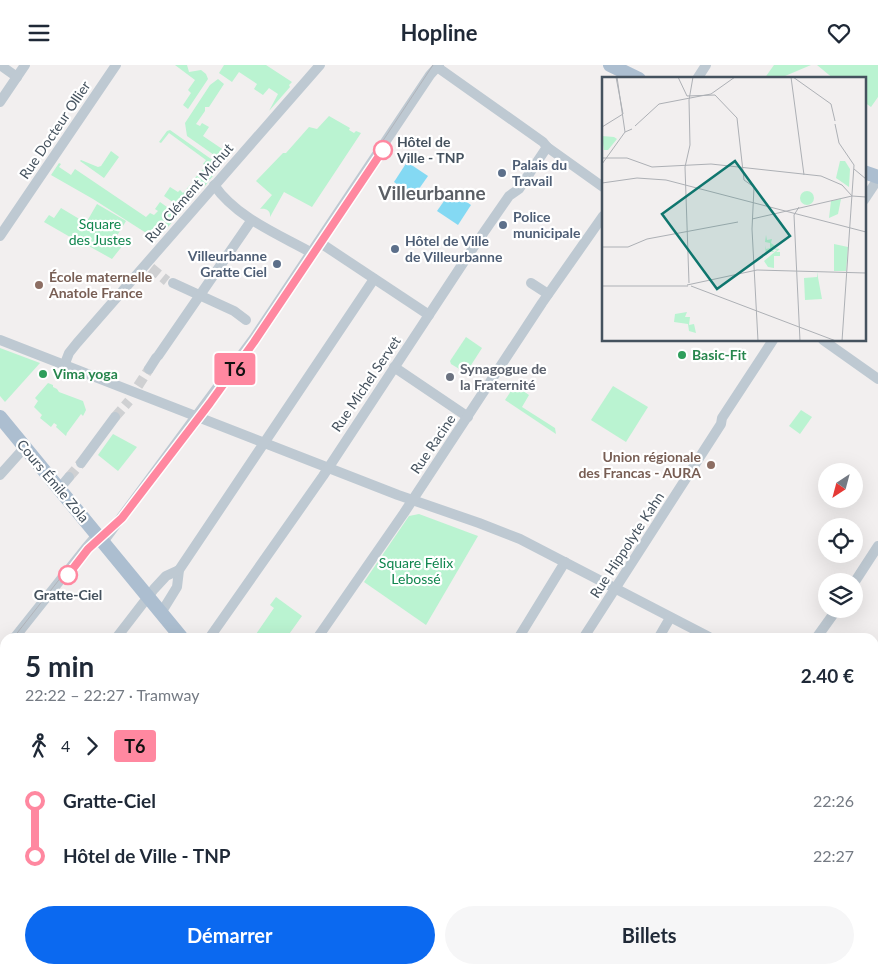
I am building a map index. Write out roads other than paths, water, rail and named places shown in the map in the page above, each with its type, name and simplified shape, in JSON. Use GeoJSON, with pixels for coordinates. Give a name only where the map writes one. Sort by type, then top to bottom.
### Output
{"type":"FeatureCollection","features":[{"type":"Feature","properties":{"kind":"main road"},"geometry":{"type":"LineString","coordinates":[[610,65],[635,77]]}},
{"type":"Feature","properties":{"kind":"main road"},"geometry":{"type":"LineString","coordinates":[[866,173],[878,178]]}},
{"type":"Feature","properties":{"kind":"main road","name":"Cours Émile Zola"},"geometry":{"type":"LineString","coordinates":[[0,417],[178,633]]}},
{"type":"Feature","properties":{"kind":"street"},"geometry":{"type":"LineString","coordinates":[[0,65],[17,77]]}},
{"type":"Feature","properties":{"kind":"street"},"geometry":{"type":"LineString","coordinates":[[0,102],[25,65]]}},
{"type":"Feature","properties":{"kind":"street","name":"Rue Docteur Ollier"},"geometry":{"type":"LineString","coordinates":[[0,236],[116,65]]}},
{"type":"Feature","properties":{"kind":"street","name":"Rue Clément Michut"},"geometry":{"type":"LineString","coordinates":[[64,365],[67,356],[73,348],[320,65]]}},
{"type":"Feature","properties":{"kind":"street"},"geometry":{"type":"LineString","coordinates":[[698,77],[706,65]]}},
{"type":"Feature","properties":{"kind":"street"},"geometry":{"type":"LineString","coordinates":[[18,633],[85,549],[100,538],[197,417],[260,329],[438,66],[602,186]]}},
{"type":"Feature","properties":{"kind":"street","name":"Rue Michel Servet"},"geometry":{"type":"LineString","coordinates":[[213,633],[328,467],[509,196],[519,189],[547,147]]}},
{"type":"Feature","properties":{"kind":"street"},"geometry":{"type":"LineString","coordinates":[[866,197],[878,178]]}},
{"type":"Feature","properties":{"kind":"street"},"geometry":{"type":"LineString","coordinates":[[214,185],[251,221],[312,253]]}},
{"type":"Feature","properties":{"kind":"street","name":"Rue Racine"},"geometry":{"type":"LineString","coordinates":[[321,633],[468,417],[548,294],[602,217]]}},
{"type":"Feature","properties":{"kind":"street"},"geometry":{"type":"LineString","coordinates":[[149,369],[251,221]]}},
{"type":"Feature","properties":{"kind":"street"},"geometry":{"type":"LineString","coordinates":[[320,241],[429,315]]}},
{"type":"Feature","properties":{"kind":"street"},"geometry":{"type":"LineString","coordinates":[[161,613],[177,587],[179,570],[266,443],[374,279]]}},
{"type":"Feature","properties":{"kind":"street"},"geometry":{"type":"LineString","coordinates":[[172,283],[234,311],[260,329]]}},
{"type":"Feature","properties":{"kind":"street"},"geometry":{"type":"LineString","coordinates":[[531,283],[548,294]]}},
{"type":"Feature","properties":{"kind":"street"},"geometry":{"type":"LineString","coordinates":[[0,340],[197,417],[520,539],[701,633]]}},
{"type":"Feature","properties":{"kind":"street","name":"Rue Hippolyte Kahn"},"geometry":{"type":"LineString","coordinates":[[587,633],[772,341]]}},
{"type":"Feature","properties":{"kind":"street"},"geometry":{"type":"LineString","coordinates":[[824,341],[878,379]]}},
{"type":"Feature","properties":{"kind":"street"},"geometry":{"type":"LineString","coordinates":[[394,367],[468,417]]}},
{"type":"Feature","properties":{"kind":"street"},"geometry":{"type":"LineString","coordinates":[[81,463],[115,417]]}},
{"type":"Feature","properties":{"kind":"street"},"geometry":{"type":"LineString","coordinates":[[0,475],[25,447]]}},
{"type":"Feature","properties":{"kind":"street"},"geometry":{"type":"LineString","coordinates":[[59,489],[69,477]]}},
{"type":"Feature","properties":{"kind":"street"},"geometry":{"type":"LineString","coordinates":[[860,573],[878,546]]}},
{"type":"Feature","properties":{"kind":"street"},"geometry":{"type":"LineString","coordinates":[[521,633],[565,561]]}},
{"type":"Feature","properties":{"kind":"street"},"geometry":{"type":"LineString","coordinates":[[120,633],[166,576],[179,570]]}},
{"type":"Feature","properties":{"kind":"street"},"geometry":{"type":"LineString","coordinates":[[661,633],[670,618]]}},
{"type":"Feature","properties":{"kind":"street"},"geometry":{"type":"LineString","coordinates":[[820,633],[830,618]]}},
{"type":"Feature","properties":{"kind":"water"},"geometry":{"type":"Polygon","coordinates":[[[407,162],[428,176],[414,196],[394,182],[407,162]]]}},
{"type":"Feature","properties":{"kind":"water"},"geometry":{"type":"Polygon","coordinates":[[[451,191],[471,205],[458,225],[437,211],[451,191]]]}},
{"type":"Feature","properties":{"kind":"tunnel"},"geometry":{"type":"LineString","coordinates":[[151,268],[167,281]]}},
{"type":"Feature","properties":{"kind":"tunnel"},"geometry":{"type":"LineString","coordinates":[[138,386],[149,369]]}},
{"type":"Feature","properties":{"kind":"tunnel"},"geometry":{"type":"LineString","coordinates":[[115,417],[129,401]]}},
{"type":"Feature","properties":{"kind":"tunnel"},"geometry":{"type":"LineString","coordinates":[[69,477],[81,463]]}},
{"type":"Feature","properties":{"kind":"tram line"},"geometry":{"type":"LineString","coordinates":[[17,633],[84,548],[123,511],[208,398],[275,304],[433,65]]}},
{"type":"Feature","properties":{"kind":"tram line","name":"T6"},"geometry":{"type":"LineString","coordinates":[[68,575],[88,549],[122,518],[210,403],[254,342],[383,150]]}},
{"type":"Feature","properties":{"kind":"place","name":"Hôtel de Ville - TNP"},"geometry":{"type":"Point","coordinates":[383,150]}},
{"type":"Feature","properties":{"kind":"place","name":"Palais du Travail"},"geometry":{"type":"Point","coordinates":[502,173]}},
{"type":"Feature","properties":{"kind":"place","name":"Police municipale"},"geometry":{"type":"Point","coordinates":[503,225]}},
{"type":"Feature","properties":{"kind":"place","name":"Hôtel de Ville de Villeurbanne"},"geometry":{"type":"Point","coordinates":[395,249]}},
{"type":"Feature","properties":{"kind":"place","name":"Villeurbanne Gratte Ciel"},"geometry":{"type":"Point","coordinates":[277,264]}},
{"type":"Feature","properties":{"kind":"place","name":"École maternelle Anatole France"},"geometry":{"type":"Point","coordinates":[39,285]}},
{"type":"Feature","properties":{"kind":"place","name":"Basic-Fit"},"geometry":{"type":"Point","coordinates":[682,355]}},
{"type":"Feature","properties":{"kind":"place","name":"Vima yoga"},"geometry":{"type":"Point","coordinates":[43,374]}},
{"type":"Feature","properties":{"kind":"place","name":"Synagogue de la Fraternité"},"geometry":{"type":"Point","coordinates":[450,377]}},
{"type":"Feature","properties":{"kind":"place","name":"Union régionale des Francas - AURA"},"geometry":{"type":"Point","coordinates":[711,465]}},
{"type":"Feature","properties":{"kind":"place","name":"Gratte-Ciel"},"geometry":{"type":"Point","coordinates":[68,575]}},
{"type":"Feature","properties":{"kind":"district","name":"Villeurbanne"},"geometry":{"type":"Point","coordinates":[432,193]}},
{"type":"Feature","properties":{"kind":"park label","name":"Square des Justes"},"geometry":{"type":"Point","coordinates":[100,232]}},
{"type":"Feature","properties":{"kind":"park label","name":"Square Félix Lebossé"},"geometry":{"type":"Point","coordinates":[416,571]}}]}
